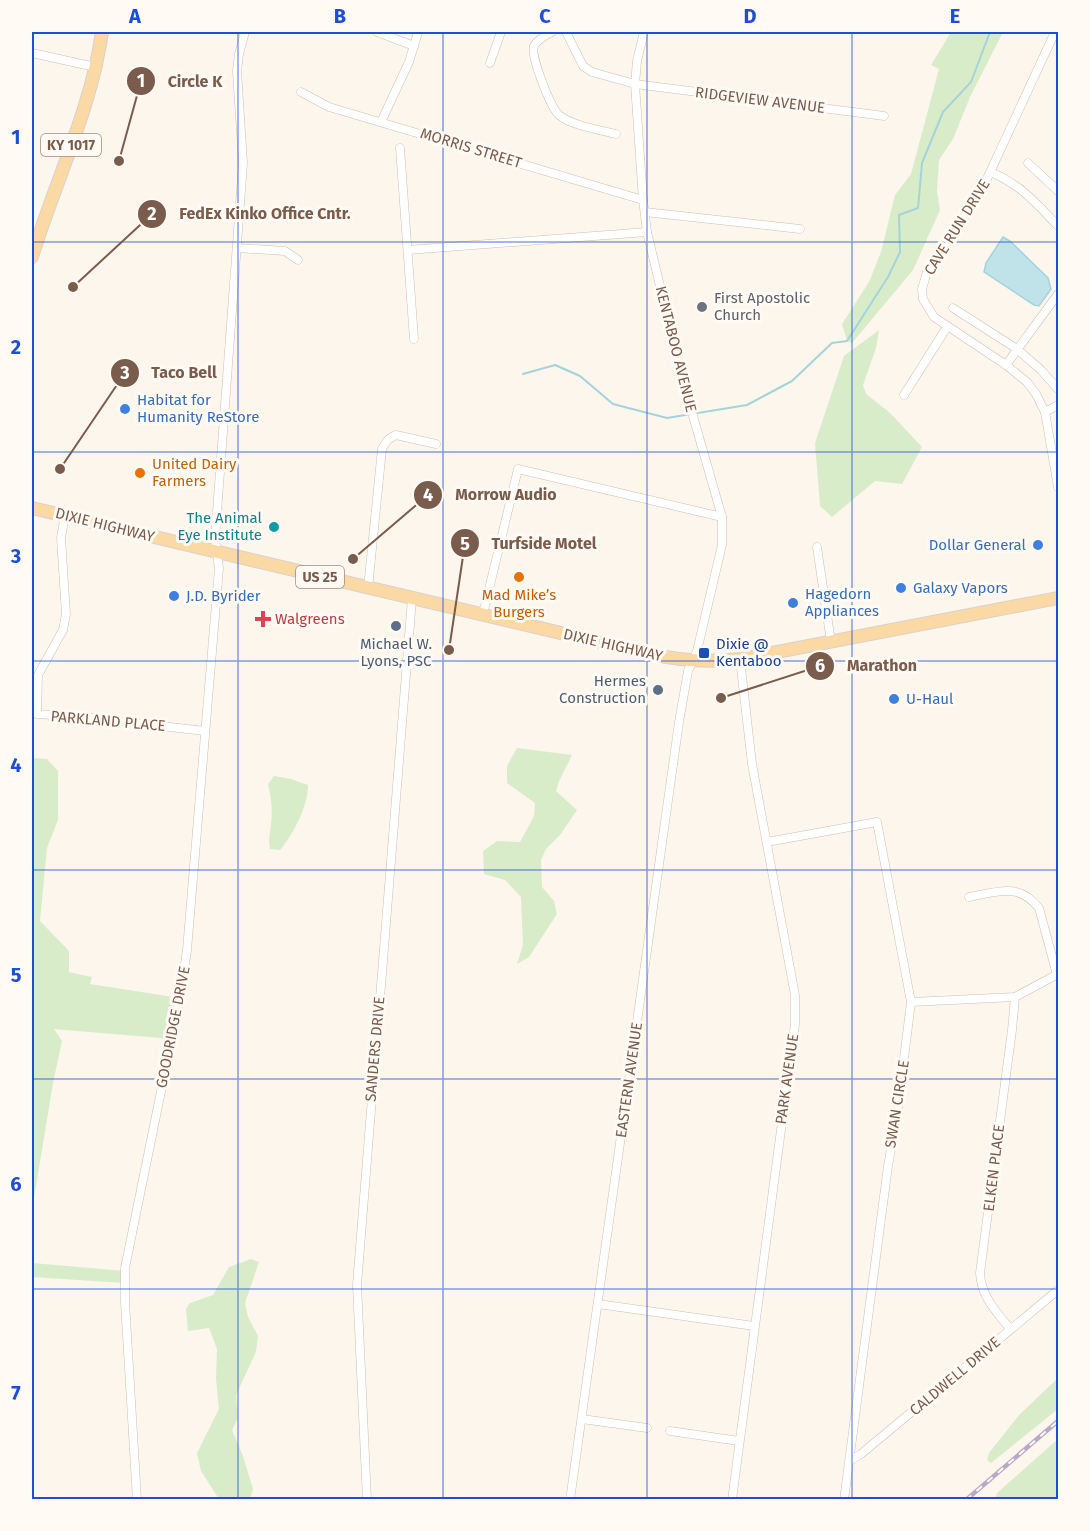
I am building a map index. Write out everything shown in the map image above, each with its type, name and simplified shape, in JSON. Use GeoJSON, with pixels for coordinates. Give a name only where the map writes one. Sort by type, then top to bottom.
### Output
{"type":"FeatureCollection","features":[{"type":"Feature","properties":{"kind":"main road","name":"KY 1017"},"geometry":{"type":"LineString","coordinates":[[32,257],[60,179],[95,67],[102,32]]}},
{"type":"Feature","properties":{"kind":"main road","name":"DIXIE HIGHWAY"},"geometry":{"type":"LineString","coordinates":[[32,508],[651,655],[692,662],[740,659],[1059,598]]}},
{"type":"Feature","properties":{"kind":"street","name":"GOODRIDGE DRIVE"},"geometry":{"type":"LineString","coordinates":[[136,1500],[125,1268],[184,975],[219,568],[215,539],[243,163],[237,71],[245,32]]}},
{"type":"Feature","properties":{"kind":"street"},"geometry":{"type":"LineString","coordinates":[[377,32],[414,46]]}},
{"type":"Feature","properties":{"kind":"street"},"geometry":{"type":"LineString","coordinates":[[381,122],[408,62],[418,32]]}},
{"type":"Feature","properties":{"kind":"street"},"geometry":{"type":"LineString","coordinates":[[489,63],[501,32]]}},
{"type":"Feature","properties":{"kind":"street"},"geometry":{"type":"LineString","coordinates":[[552,32],[534,47],[534,58],[556,112],[568,120],[616,134]]}},
{"type":"Feature","properties":{"kind":"street","name":"RIDGEVIEW AVENUE"},"geometry":{"type":"LineString","coordinates":[[566,32],[584,66],[592,72],[635,84],[884,116]]}},
{"type":"Feature","properties":{"kind":"street","name":"KENTABOO AVENUE"},"geometry":{"type":"LineString","coordinates":[[644,32],[637,60],[635,84],[647,232],[683,381],[722,517],[722,545],[692,662]]}},
{"type":"Feature","properties":{"kind":"street","name":"CAVE RUN DRIVE"},"geometry":{"type":"LineString","coordinates":[[1055,32],[991,172],[972,207],[927,272],[923,283],[923,299],[930,312],[947,327],[1006,364],[1027,382],[1045,412],[1059,487]]}},
{"type":"Feature","properties":{"kind":"street"},"geometry":{"type":"LineString","coordinates":[[32,53],[95,67]]}},
{"type":"Feature","properties":{"kind":"street","name":"MORRIS STREET"},"geometry":{"type":"LineString","coordinates":[[301,92],[329,107],[643,200]]}},
{"type":"Feature","properties":{"kind":"street"},"geometry":{"type":"LineString","coordinates":[[400,148],[414,339]]}},
{"type":"Feature","properties":{"kind":"street"},"geometry":{"type":"LineString","coordinates":[[1028,163],[1059,191]]}},
{"type":"Feature","properties":{"kind":"street"},"geometry":{"type":"LineString","coordinates":[[991,172],[1014,183],[1059,226]]}},
{"type":"Feature","properties":{"kind":"street"},"geometry":{"type":"LineString","coordinates":[[645,212],[800,229]]}},
{"type":"Feature","properties":{"kind":"street"},"geometry":{"type":"LineString","coordinates":[[408,250],[647,232]]}},
{"type":"Feature","properties":{"kind":"street"},"geometry":{"type":"LineString","coordinates":[[237,248],[285,251],[298,260]]}},
{"type":"Feature","properties":{"kind":"street"},"geometry":{"type":"LineString","coordinates":[[1006,364],[1059,294]]}},
{"type":"Feature","properties":{"kind":"street"},"geometry":{"type":"LineString","coordinates":[[952,308],[1017,349],[1058,389]]}},
{"type":"Feature","properties":{"kind":"street"},"geometry":{"type":"LineString","coordinates":[[904,395],[947,327]]}},
{"type":"Feature","properties":{"kind":"street"},"geometry":{"type":"LineString","coordinates":[[1045,412],[1059,405]]}},
{"type":"Feature","properties":{"kind":"street"},"geometry":{"type":"LineString","coordinates":[[368,588],[382,449],[385,442],[396,435],[436,444]]}},
{"type":"Feature","properties":{"kind":"street"},"geometry":{"type":"LineString","coordinates":[[483,614],[518,469],[722,517]]}},
{"type":"Feature","properties":{"kind":"street","name":"PARKLAND PLACE"},"geometry":{"type":"LineString","coordinates":[[65,514],[61,538],[66,614],[63,630],[38,675],[37,714],[205,731]]}},
{"type":"Feature","properties":{"kind":"street"},"geometry":{"type":"LineString","coordinates":[[817,547],[831,642]]}},
{"type":"Feature","properties":{"kind":"street","name":"SANDERS DRIVE"},"geometry":{"type":"LineString","coordinates":[[367,1500],[357,1275],[412,599]]}},
{"type":"Feature","properties":{"kind":"street","name":"PARK AVENUE"},"geometry":{"type":"LineString","coordinates":[[732,1500],[795,1024],[795,995],[752,764],[740,659]]}},
{"type":"Feature","properties":{"kind":"street","name":"EASTERN AVENUE"},"geometry":{"type":"LineString","coordinates":[[570,1500],[677,733],[688,671],[692,662]]}},
{"type":"Feature","properties":{"kind":"street","name":"SWAN CIRCLE"},"geometry":{"type":"LineString","coordinates":[[767,842],[877,822],[911,1002],[844,1500]]}},
{"type":"Feature","properties":{"kind":"street"},"geometry":{"type":"LineString","coordinates":[[911,1002],[1015,997],[1058,975],[1039,908],[1032,899],[1025,894],[1010,890],[969,897]]}},
{"type":"Feature","properties":{"kind":"street","name":"ELKEN PLACE"},"geometry":{"type":"LineString","coordinates":[[1010,1329],[985,1296],[980,1274],[1015,997]]}},
{"type":"Feature","properties":{"kind":"street","name":"CALDWELL DRIVE"},"geometry":{"type":"LineString","coordinates":[[851,1460],[1059,1290]]}},
{"type":"Feature","properties":{"kind":"street"},"geometry":{"type":"LineString","coordinates":[[598,1304],[754,1326]]}},
{"type":"Feature","properties":{"kind":"street"},"geometry":{"type":"LineString","coordinates":[[582,1419],[647,1428]]}},
{"type":"Feature","properties":{"kind":"street"},"geometry":{"type":"LineString","coordinates":[[670,1431],[740,1441]]}},
{"type":"Feature","properties":{"kind":"green space"},"geometry":{"type":"Polygon","coordinates":[[[951,32],[1003,32],[970,97],[953,139],[939,160],[937,191],[940,210],[913,270],[852,343],[847,341],[842,324],[869,282],[881,252],[895,195],[911,174],[939,69],[931,65],[951,32]]]}},
{"type":"Feature","properties":{"kind":"green space"},"geometry":{"type":"Polygon","coordinates":[[[879,330],[876,348],[863,385],[866,394],[889,412],[922,447],[902,484],[875,481],[832,517],[820,506],[815,443],[844,356],[879,330]]]}},
{"type":"Feature","properties":{"kind":"green space"},"geometry":{"type":"Polygon","coordinates":[[[517,748],[572,755],[556,791],[577,810],[560,835],[546,849],[541,860],[542,887],[554,901],[557,914],[529,957],[517,964],[523,945],[521,897],[505,880],[484,874],[483,851],[497,841],[520,842],[534,816],[535,803],[507,783],[507,766],[517,748]]]}},
{"type":"Feature","properties":{"kind":"green space"},"geometry":{"type":"Polygon","coordinates":[[[32,758],[47,759],[58,771],[58,820],[47,848],[40,921],[69,951],[69,972],[92,977],[90,984],[180,998],[172,1039],[54,1029],[62,1041],[32,1210],[32,758]]]}},
{"type":"Feature","properties":{"kind":"green space"},"geometry":{"type":"Polygon","coordinates":[[[274,776],[308,785],[299,820],[280,850],[270,849],[269,843],[272,809],[268,784],[274,776]]]}},
{"type":"Feature","properties":{"kind":"green space"},"geometry":{"type":"Polygon","coordinates":[[[251,1259],[259,1262],[245,1303],[248,1317],[258,1336],[256,1352],[236,1395],[238,1418],[232,1430],[253,1489],[250,1499],[219,1499],[201,1471],[197,1453],[219,1409],[216,1379],[217,1349],[209,1328],[188,1331],[186,1309],[190,1303],[213,1295],[229,1267],[251,1259]]]}},
{"type":"Feature","properties":{"kind":"green space"},"geometry":{"type":"Polygon","coordinates":[[[32,1263],[125,1271],[124,1283],[32,1277],[32,1263]]]}},
{"type":"Feature","properties":{"kind":"green space"},"geometry":{"type":"Polygon","coordinates":[[[1058,1378],[1058,1409],[991,1463],[987,1460],[989,1453],[1019,1415],[1058,1378]]]}},
{"type":"Feature","properties":{"kind":"green space"},"geometry":{"type":"Polygon","coordinates":[[[1058,1439],[1058,1499],[995,1499],[997,1493],[1058,1439]]]}},
{"type":"Feature","properties":{"kind":"water"},"geometry":{"type":"Polygon","coordinates":[[[1003,237],[1048,278],[1051,289],[1039,306],[984,272],[986,263],[1003,237]]]}},
{"type":"Feature","properties":{"kind":"waterway"},"geometry":{"type":"LineString","coordinates":[[523,374],[555,365],[580,376],[613,404],[667,418],[747,405],[792,381],[832,343],[847,341],[888,277],[900,252],[899,215],[918,208],[922,163],[943,112],[971,82],[990,32]]}},
{"type":"Feature","properties":{"kind":"railway"},"geometry":{"type":"LineString","coordinates":[[966,1500],[1058,1421]]}},
{"type":"Feature","properties":{"kind":"place","name":"Circle K"},"geometry":{"type":"Point","coordinates":[119,161]}},
{"type":"Feature","properties":{"kind":"place","name":"FedEx Kinko Office Cntr."},"geometry":{"type":"Point","coordinates":[73,287]}},
{"type":"Feature","properties":{"kind":"place","name":"First Apostolic Church"},"geometry":{"type":"Point","coordinates":[702,307]}},
{"type":"Feature","properties":{"kind":"place","name":"Habitat for Humanity ReStore"},"geometry":{"type":"Point","coordinates":[125,409]}},
{"type":"Feature","properties":{"kind":"place","name":"Taco Bell"},"geometry":{"type":"Point","coordinates":[60,469]}},
{"type":"Feature","properties":{"kind":"place","name":"United Dairy Farmers"},"geometry":{"type":"Point","coordinates":[140,473]}},
{"type":"Feature","properties":{"kind":"place","name":"The Animal Eye Institute"},"geometry":{"type":"Point","coordinates":[274,527]}},
{"type":"Feature","properties":{"kind":"place","name":"Dollar General"},"geometry":{"type":"Point","coordinates":[1038,545]}},
{"type":"Feature","properties":{"kind":"place","name":"Morrow Audio"},"geometry":{"type":"Point","coordinates":[353,559]}},
{"type":"Feature","properties":{"kind":"place","name":"Mad Mike’s Burgers"},"geometry":{"type":"Point","coordinates":[519,577]}},
{"type":"Feature","properties":{"kind":"place","name":"Galaxy Vapors"},"geometry":{"type":"Point","coordinates":[901,588]}},
{"type":"Feature","properties":{"kind":"place","name":"J.D. Byrider"},"geometry":{"type":"Point","coordinates":[174,596]}},
{"type":"Feature","properties":{"kind":"place","name":"Hagedorn Appliances"},"geometry":{"type":"Point","coordinates":[793,603]}},
{"type":"Feature","properties":{"kind":"place","name":"Walgreens"},"geometry":{"type":"Point","coordinates":[263,619]}},
{"type":"Feature","properties":{"kind":"place","name":"Michael W. Lyons, PSC"},"geometry":{"type":"Point","coordinates":[396,626]}},
{"type":"Feature","properties":{"kind":"place","name":"Turfside Motel"},"geometry":{"type":"Point","coordinates":[449,650]}},
{"type":"Feature","properties":{"kind":"place","name":"Dixie @ Kentaboo"},"geometry":{"type":"Point","coordinates":[704,653]}},
{"type":"Feature","properties":{"kind":"place","name":"Hermes Construction"},"geometry":{"type":"Point","coordinates":[658,690]}},
{"type":"Feature","properties":{"kind":"place","name":"Marathon"},"geometry":{"type":"Point","coordinates":[721,698]}},
{"type":"Feature","properties":{"kind":"place","name":"U-Haul"},"geometry":{"type":"Point","coordinates":[894,699]}}]}
